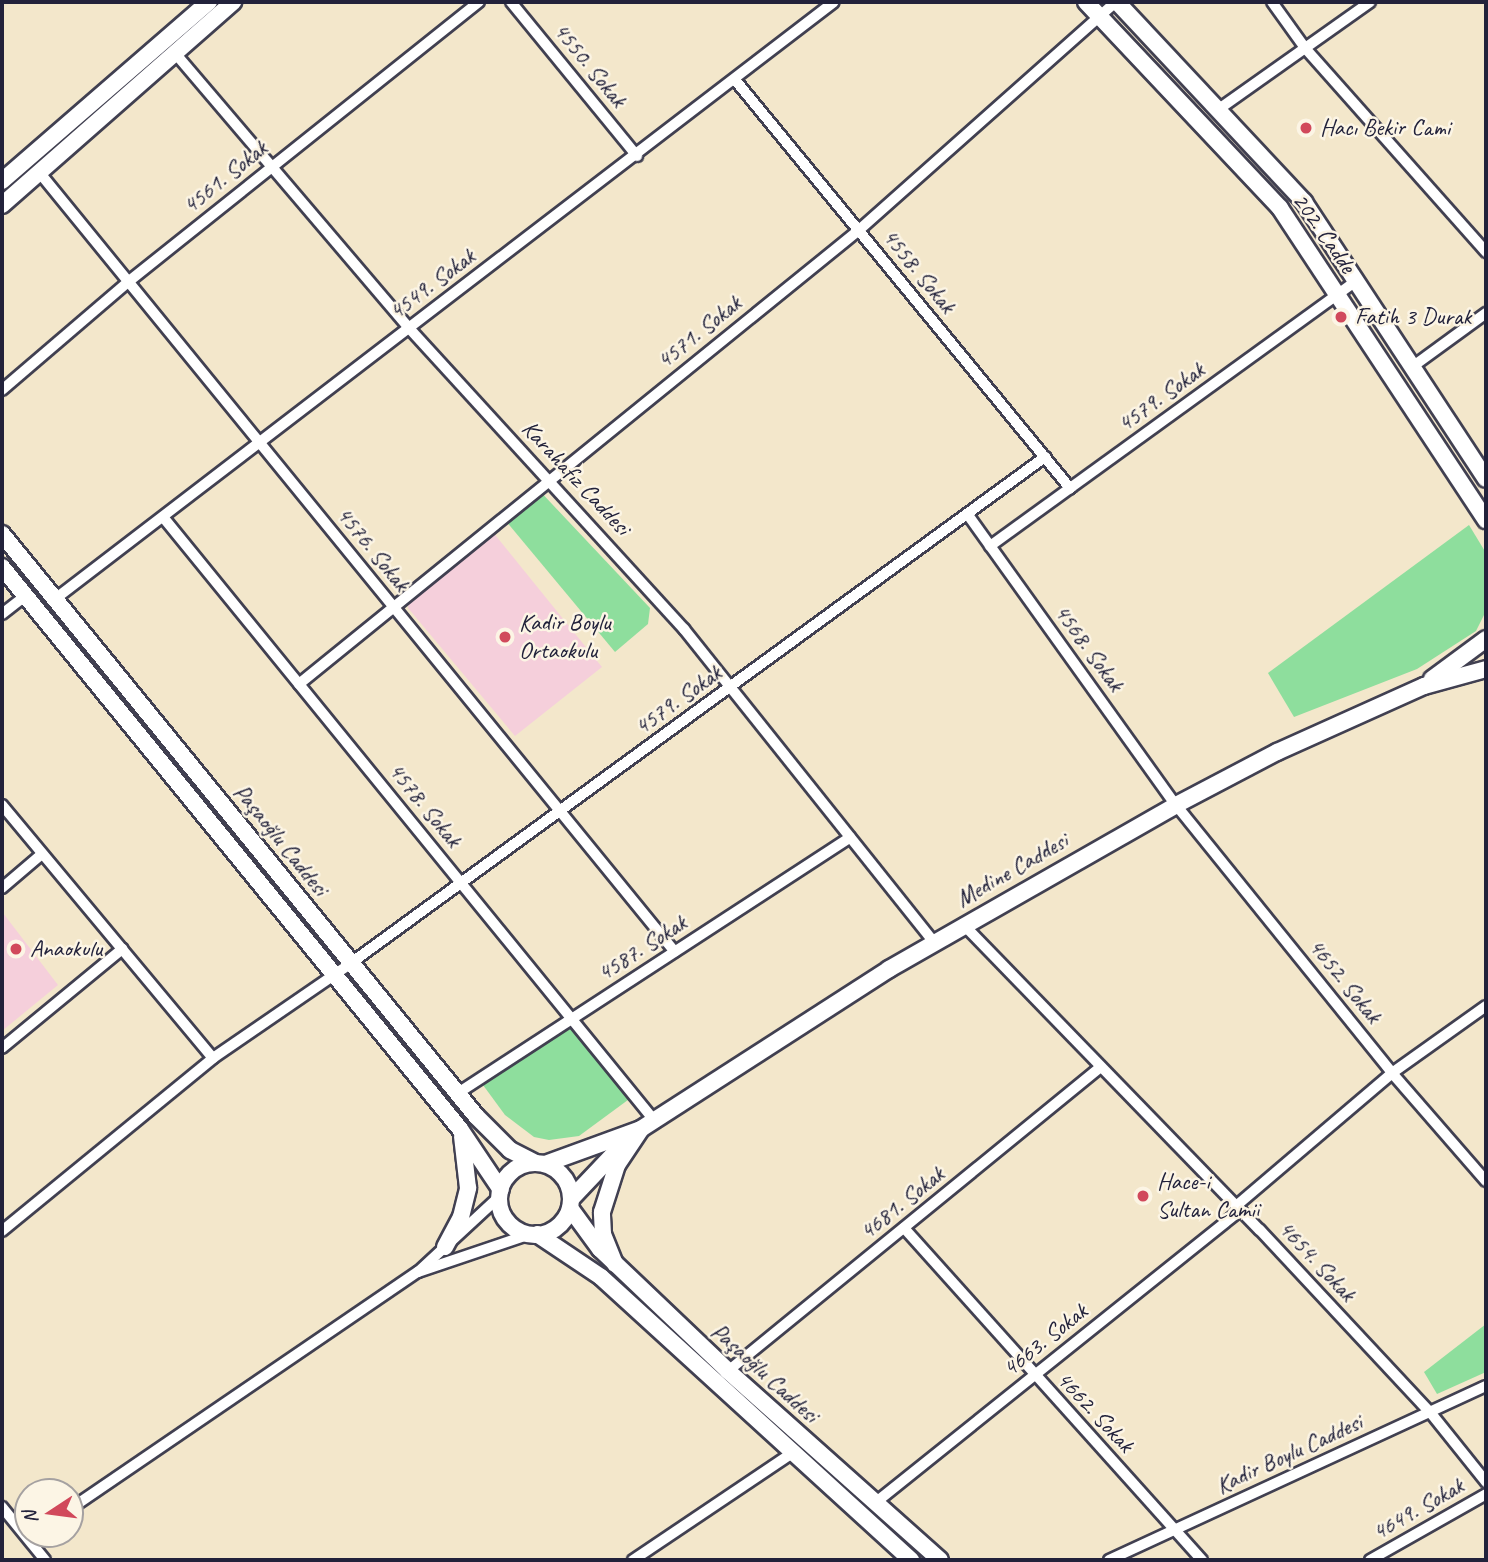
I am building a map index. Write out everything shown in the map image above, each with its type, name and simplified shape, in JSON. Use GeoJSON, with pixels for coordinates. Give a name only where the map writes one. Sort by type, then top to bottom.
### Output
{"type":"FeatureCollection","features":[{"type":"Feature","properties":{"kind":"street"},"geometry":{"type":"LineString","coordinates":[[2,181],[209,2]]}},
{"type":"Feature","properties":{"kind":"street"},"geometry":{"type":"LineString","coordinates":[[2,205],[233,2]]}},
{"type":"Feature","properties":{"kind":"street","name":"4561. Sokak"},"geometry":{"type":"LineString","coordinates":[[2,390],[128,282],[479,2]]}},
{"type":"Feature","properties":{"kind":"street","name":"4550. Sokak"},"geometry":{"type":"LineString","coordinates":[[510,2],[637,156]]}},
{"type":"Feature","properties":{"kind":"street","name":"4549. Sokak"},"geometry":{"type":"LineString","coordinates":[[55,599],[736,81],[834,2]]}},
{"type":"Feature","properties":{"kind":"street","name":"202. Cadde"},"geometry":{"type":"LineString","coordinates":[[1086,2],[1268,194],[1338,294],[1486,520]]}},
{"type":"Feature","properties":{"kind":"street","name":"202. Cadde"},"geometry":{"type":"LineString","coordinates":[[1116,2],[1291,186],[1486,479]]}},
{"type":"Feature","properties":{"kind":"street","name":"4571. Sokak"},"geometry":{"type":"LineString","coordinates":[[299,684],[548,479],[859,230],[1116,2]]}},
{"type":"Feature","properties":{"kind":"street"},"geometry":{"type":"LineString","coordinates":[[1272,2],[1305,48],[1486,253]]}},
{"type":"Feature","properties":{"kind":"street"},"geometry":{"type":"LineString","coordinates":[[1219,109],[1370,2]]}},
{"type":"Feature","properties":{"kind":"street","name":"Karahafız Caddesi"},"geometry":{"type":"LineString","coordinates":[[175,53],[409,328],[548,479],[730,687],[934,942]]}},
{"type":"Feature","properties":{"kind":"street","name":"4558. Sokak"},"geometry":{"type":"LineString","coordinates":[[736,81],[1070,488]]}},
{"type":"Feature","properties":{"kind":"street","name":"4576. Sokak"},"geometry":{"type":"LineString","coordinates":[[39,172],[675,951]]}},
{"type":"Feature","properties":{"kind":"street","name":"4579. Sokak"},"geometry":{"type":"LineString","coordinates":[[990,546],[1356,281]]}},
{"type":"Feature","properties":{"kind":"street"},"geometry":{"type":"LineString","coordinates":[[1412,367],[1486,313]]}},
{"type":"Feature","properties":{"kind":"street","name":"4579. Sokak"},"geometry":{"type":"LineString","coordinates":[[2,1231],[213,1058],[352,963],[1045,457]]}},
{"type":"Feature","properties":{"kind":"street","name":"4568. Sokak"},"geometry":{"type":"LineString","coordinates":[[968,515],[1176,805]]}},
{"type":"Feature","properties":{"kind":"street","name":"4578. Sokak"},"geometry":{"type":"LineString","coordinates":[[163,517],[572,1019],[647,1124]]}},
{"type":"Feature","properties":{"kind":"street","name":"Paşaoğlu Caddesi"},"geometry":{"type":"LineString","coordinates":[[2,534],[458,1093],[497,1138],[540,1164]]}},
{"type":"Feature","properties":{"kind":"street","name":"Paşaoğlu Caddesi"},"geometry":{"type":"LineString","coordinates":[[2,567],[460,1129],[500,1193]]}},
{"type":"Feature","properties":{"kind":"street"},"geometry":{"type":"LineString","coordinates":[[2,614],[25,596]]}},
{"type":"Feature","properties":{"kind":"street","name":"Medine Caddesi"},"geometry":{"type":"LineString","coordinates":[[1424,686],[1486,639]]}},
{"type":"Feature","properties":{"kind":"street","name":"Medine Caddesi"},"geometry":{"type":"LineString","coordinates":[[540,1164],[647,1124],[934,942],[1176,805],[1276,752],[1424,686],[1486,669]]}},
{"type":"Feature","properties":{"kind":"street"},"geometry":{"type":"LineString","coordinates":[[2,805],[213,1058]]}},
{"type":"Feature","properties":{"kind":"street","name":"4652. Sokak"},"geometry":{"type":"LineString","coordinates":[[1176,805],[1392,1073],[1486,1181]]}},
{"type":"Feature","properties":{"kind":"street","name":"4587. Sokak"},"geometry":{"type":"LineString","coordinates":[[458,1093],[850,837]]}},
{"type":"Feature","properties":{"kind":"street"},"geometry":{"type":"LineString","coordinates":[[2,888],[42,854]]}},
{"type":"Feature","properties":{"kind":"street","name":"4654. Sokak"},"geometry":{"type":"LineString","coordinates":[[963,925],[1238,1208],[1430,1412],[1486,1482]]}},
{"type":"Feature","properties":{"kind":"street"},"geometry":{"type":"LineString","coordinates":[[2,1048],[122,949]]}},
{"type":"Feature","properties":{"kind":"street","name":"4663. Sokak"},"geometry":{"type":"LineString","coordinates":[[875,1503],[1238,1208],[1392,1073],[1486,1006]]}},
{"type":"Feature","properties":{"kind":"street","name":"4681. Sokak"},"geometry":{"type":"LineString","coordinates":[[728,1371],[1101,1067]]}},
{"type":"Feature","properties":{"kind":"street"},"geometry":{"type":"LineString","coordinates":[[615,1264],[603,1234],[602,1212],[617,1165],[647,1124]]}},
{"type":"Feature","properties":{"kind":"street","name":"Medine Caddesi"},"geometry":{"type":"LineString","coordinates":[[570,1204],[647,1124]]}},
{"type":"Feature","properties":{"kind":"street"},"geometry":{"type":"LineString","coordinates":[[445,1247],[461,1217],[468,1188],[460,1129]]}},
{"type":"Feature","properties":{"kind":"street"},"geometry":{"type":"LineString","coordinates":[[84,1499],[418,1272],[500,1193],[510,1173],[540,1164],[561,1174],[570,1204],[556,1228],[418,1272]]}},
{"type":"Feature","properties":{"kind":"street"},"geometry":{"type":"LineString","coordinates":[[500,1193],[503,1216],[511,1225],[533,1234]]}},
{"type":"Feature","properties":{"kind":"street","name":"Paşaoğlu Caddesi"},"geometry":{"type":"LineString","coordinates":[[570,1204],[589,1238],[615,1264],[728,1371],[940,1560]]}},
{"type":"Feature","properties":{"kind":"street","name":"4662. Sokak"},"geometry":{"type":"LineString","coordinates":[[904,1228],[1033,1377],[1202,1560]]}},
{"type":"Feature","properties":{"kind":"street","name":"Paşaoğlu Caddesi"},"geometry":{"type":"LineString","coordinates":[[533,1234],[601,1277],[791,1454],[911,1560]]}},
{"type":"Feature","properties":{"kind":"street","name":"Kadir Boylu Caddesi"},"geometry":{"type":"LineString","coordinates":[[1109,1560],[1486,1386]]}},
{"type":"Feature","properties":{"kind":"street"},"geometry":{"type":"LineString","coordinates":[[633,1560],[791,1454]]}},
{"type":"Feature","properties":{"kind":"street","name":"4649. Sokak"},"geometry":{"type":"LineString","coordinates":[[1370,1560],[1486,1494]]}},
{"type":"Feature","properties":{"kind":"shaded area","name":"Kadir Boylu Ortaokulu"},"geometry":{"type":"Polygon","coordinates":[[[492,531],[602,667],[515,736],[408,608],[409,595],[492,531]]]}},
{"type":"Feature","properties":{"kind":"shaded area","name":"Anaokulu"},"geometry":{"type":"Polygon","coordinates":[[[2,914],[58,985],[2,1031],[2,914]]]}},
{"type":"Feature","properties":{"kind":"green space"},"geometry":{"type":"Polygon","coordinates":[[[536,487],[650,608],[648,624],[615,652],[505,520],[536,487]]]}},
{"type":"Feature","properties":{"kind":"green space"},"geometry":{"type":"Polygon","coordinates":[[[1469,525],[1486,553],[1486,611],[1476,631],[1417,669],[1294,717],[1268,673],[1469,525]]]}},
{"type":"Feature","properties":{"kind":"green space"},"geometry":{"type":"Polygon","coordinates":[[[572,1025],[632,1097],[579,1136],[549,1140],[534,1137],[505,1115],[483,1085],[572,1025]]]}},
{"type":"Feature","properties":{"kind":"green space"},"geometry":{"type":"Polygon","coordinates":[[[1486,1324],[1486,1372],[1437,1394],[1424,1372],[1486,1324]]]}},
{"type":"Feature","properties":{"kind":"place","name":"Hacı Bekir Cami"},"geometry":{"type":"Point","coordinates":[1306,128]}},
{"type":"Feature","properties":{"kind":"place","name":"Fatih 3 Durak"},"geometry":{"type":"Point","coordinates":[1341,317]}},
{"type":"Feature","properties":{"kind":"place","name":"Kadir Boylu Ortaokulu"},"geometry":{"type":"Point","coordinates":[505,637]}},
{"type":"Feature","properties":{"kind":"place","name":"Anaokulu"},"geometry":{"type":"Point","coordinates":[16,949]}},
{"type":"Feature","properties":{"kind":"place","name":"Hace-i Sultan Camii"},"geometry":{"type":"Point","coordinates":[1143,1196]}}]}
